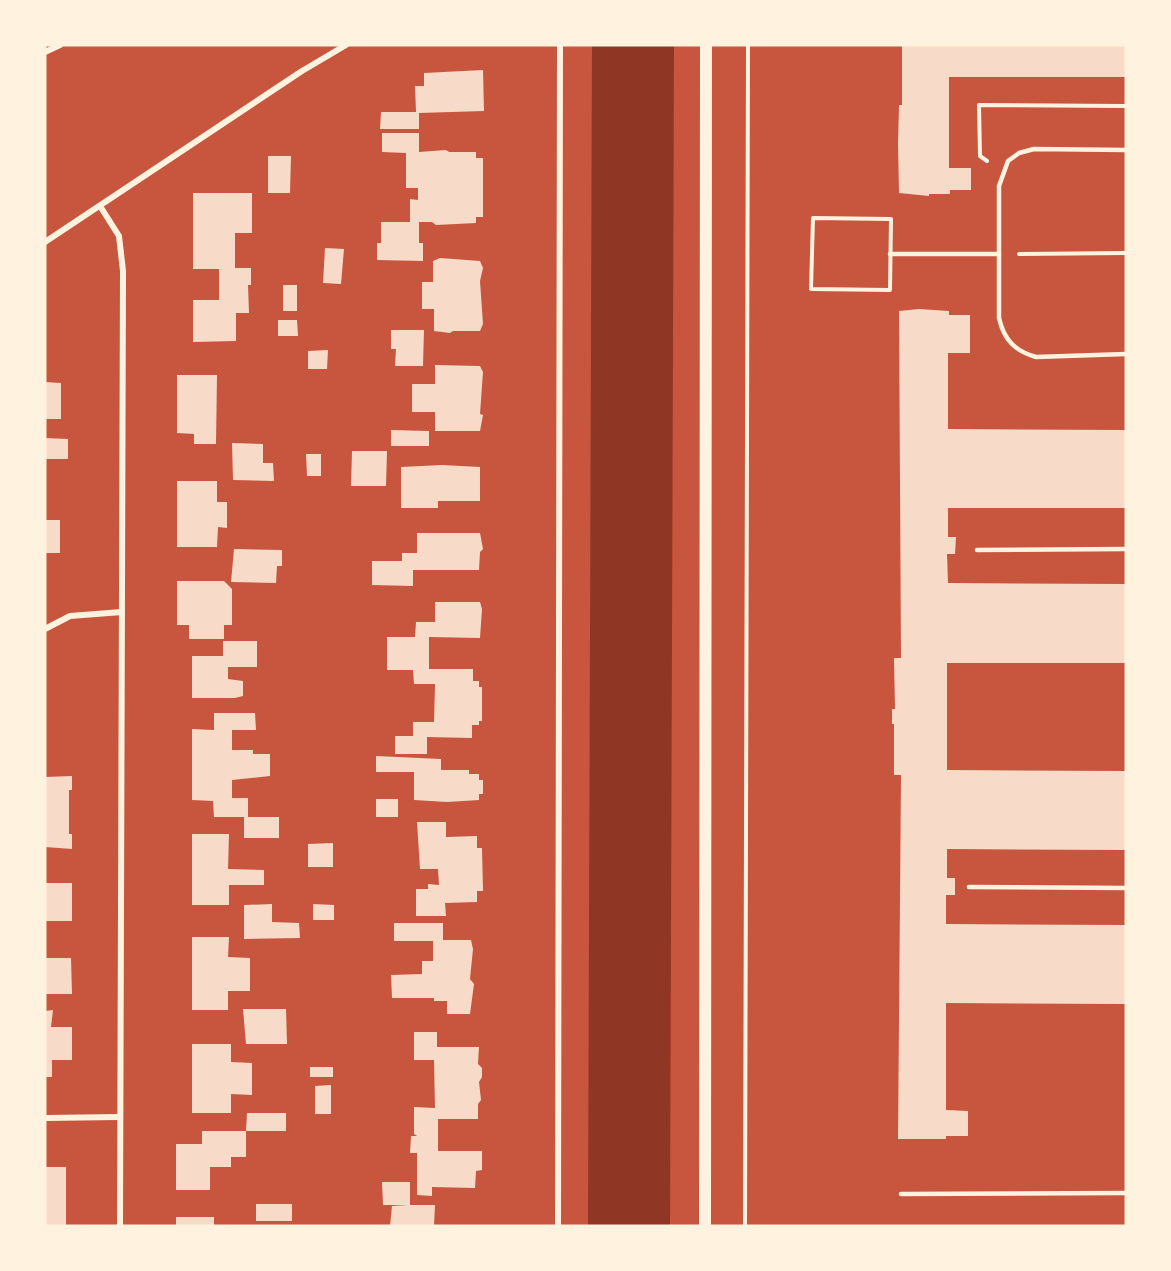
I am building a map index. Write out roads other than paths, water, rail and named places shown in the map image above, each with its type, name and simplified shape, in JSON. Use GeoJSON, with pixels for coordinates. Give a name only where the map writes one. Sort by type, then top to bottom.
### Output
{"type":"FeatureCollection","features":[{"type":"Feature","properties":{"kind":"main road"},"geometry":{"type":"LineString","coordinates":[[705,1226],[706,45]]}},
{"type":"Feature","properties":{"kind":"street"},"geometry":{"type":"LineString","coordinates":[[45,52],[60,45]]}},
{"type":"Feature","properties":{"kind":"street"},"geometry":{"type":"LineString","coordinates":[[45,242],[302,71],[346,45]]}},
{"type":"Feature","properties":{"kind":"street"},"geometry":{"type":"LineString","coordinates":[[558,1226],[560,45]]}},
{"type":"Feature","properties":{"kind":"street"},"geometry":{"type":"LineString","coordinates":[[100,207],[118,236],[122,264],[120,1226]]}},
{"type":"Feature","properties":{"kind":"street"},"geometry":{"type":"LineString","coordinates":[[45,629],[70,616],[122,612]]}},
{"type":"Feature","properties":{"kind":"street"},"geometry":{"type":"LineString","coordinates":[[45,1118],[119,1117]]}},
{"type":"Feature","properties":{"kind":"lane"},"geometry":{"type":"LineString","coordinates":[[1126,150],[1034,149],[1019,153],[1008,161],[1002,172],[999,186],[999,318],[1003,335],[1024,354],[1036,357],[1126,354]]}},
{"type":"Feature","properties":{"kind":"lane"},"geometry":{"type":"LineString","coordinates":[[890,254],[999,254]]}},
{"type":"Feature","properties":{"kind":"lane"},"geometry":{"type":"LineString","coordinates":[[977,550],[1126,549]]}},
{"type":"Feature","properties":{"kind":"lane"},"geometry":{"type":"LineString","coordinates":[[969,887],[1126,888]]}},
{"type":"Feature","properties":{"kind":"lane"},"geometry":{"type":"LineString","coordinates":[[901,1194],[1126,1193]]}}]}
